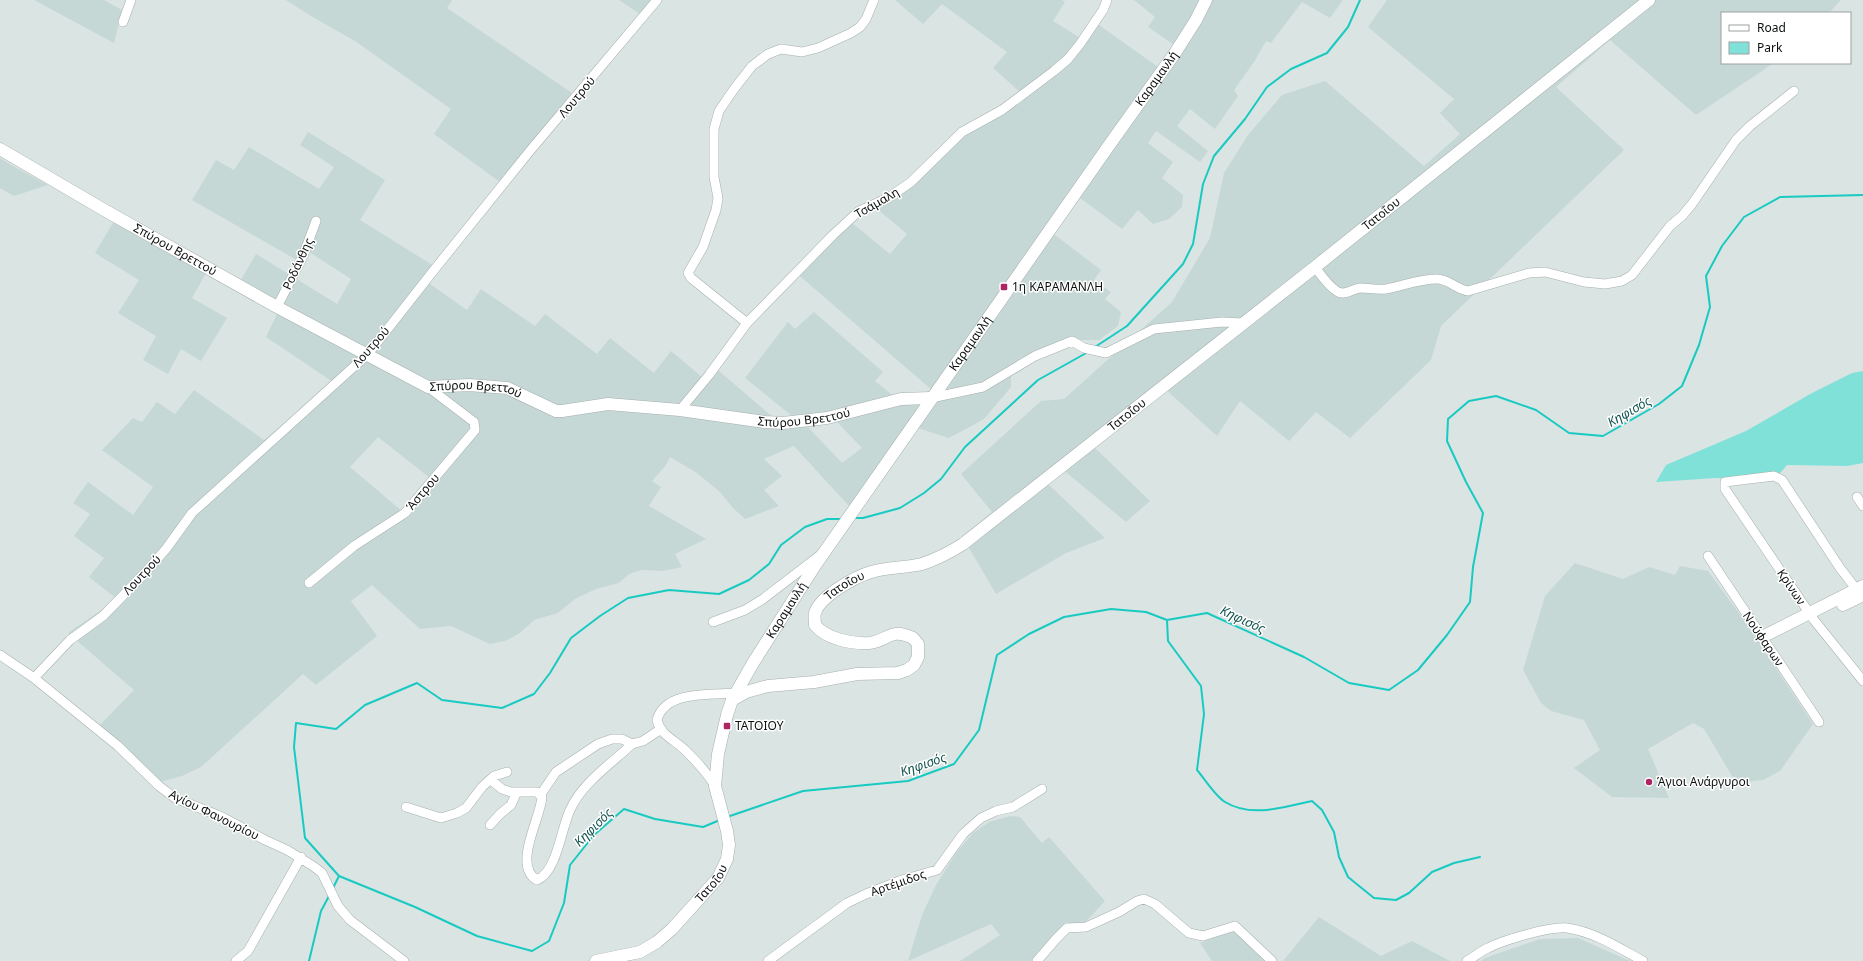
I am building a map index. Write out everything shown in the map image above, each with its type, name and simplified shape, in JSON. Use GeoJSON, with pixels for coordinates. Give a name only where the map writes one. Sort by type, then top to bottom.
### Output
{"type":"FeatureCollection","features":[{"type":"Feature","properties":{"kind":"street"},"geometry":{"type":"LineString","coordinates":[[123,22],[132,0]]}},
{"type":"Feature","properties":{"kind":"street","name":"Λουτρού"},"geometry":{"type":"LineString","coordinates":[[34,678],[70,640],[103,616],[143,575],[166,549],[192,513],[368,354],[529,152],[657,0]]}},
{"type":"Feature","properties":{"kind":"street"},"geometry":{"type":"LineString","coordinates":[[747,323],[691,278],[688,273],[703,247],[716,210],[718,198],[714,177],[714,129],[719,111],[752,66],[768,54],[781,49],[802,52],[818,48],[851,33],[860,27],[866,19],[874,0]]}},
{"type":"Feature","properties":{"kind":"street","name":"Τσάμαλη"},"geometry":{"type":"LineString","coordinates":[[680,410],[709,375],[747,323],[859,211],[888,198],[899,191],[919,175],[962,132],[1002,110],[1054,71],[1074,52],[1099,16],[1107,0]]}},
{"type":"Feature","properties":{"kind":"street","name":"Καραμανλή"},"geometry":{"type":"LineString","coordinates":[[735,694],[792,600],[931,398],[1175,53],[1196,20],[1206,0]]}},
{"type":"Feature","properties":{"kind":"street","name":"Τατοΐου"},"geometry":{"type":"LineString","coordinates":[[735,694],[759,688],[814,682],[857,674],[898,673],[914,665],[918,657],[919,649],[913,638],[897,633],[869,643],[835,638],[826,635],[815,625],[815,613],[818,607],[835,591],[862,575],[879,570],[920,564],[945,556],[954,550],[1315,267],[1649,0]]}},
{"type":"Feature","properties":{"kind":"street"},"geometry":{"type":"LineString","coordinates":[[1315,267],[1328,284],[1343,294],[1360,288],[1378,290],[1387,289],[1422,280],[1440,279],[1468,291],[1529,273],[1545,272],[1584,282],[1605,284],[1622,281],[1632,275],[1670,226],[1682,216],[1692,204],[1736,140],[1750,126],[1794,91]]}},
{"type":"Feature","properties":{"kind":"street","name":"Σπύρου Βρεττού"},"geometry":{"type":"LineString","coordinates":[[0,149],[106,211],[277,307],[428,387],[469,385],[507,388],[556,411],[562,412],[608,404],[680,410],[765,422],[783,423],[827,418],[901,399],[931,398]]}},
{"type":"Feature","properties":{"kind":"street","name":"Ροδάνθης"},"geometry":{"type":"LineString","coordinates":[[277,307],[303,256],[316,221]]}},
{"type":"Feature","properties":{"kind":"street"},"geometry":{"type":"LineString","coordinates":[[931,398],[983,387],[1035,356],[1072,341],[1084,348],[1106,353],[1154,329],[1222,322],[1242,323]]}},
{"type":"Feature","properties":{"kind":"street","name":"Άστρου"},"geometry":{"type":"LineString","coordinates":[[309,583],[354,546],[402,516],[474,430],[474,422],[428,387]]}},
{"type":"Feature","properties":{"kind":"street","name":"Κρίνων"},"geometry":{"type":"LineString","coordinates":[[1861,592],[1782,480],[1774,476],[1728,480],[1725,482],[1725,489],[1812,617],[1863,681]]}},
{"type":"Feature","properties":{"kind":"street"},"geometry":{"type":"LineString","coordinates":[[1857,497],[1863,506]]}},
{"type":"Feature","properties":{"kind":"street"},"geometry":{"type":"LineString","coordinates":[[714,622],[745,610],[763,599],[826,550]]}},
{"type":"Feature","properties":{"kind":"street","name":"Νούφαρων"},"geometry":{"type":"LineString","coordinates":[[1708,556],[1819,722]]}},
{"type":"Feature","properties":{"kind":"street"},"geometry":{"type":"LineString","coordinates":[[1765,641],[1861,592]]}},
{"type":"Feature","properties":{"kind":"street","name":"Αγίου Φανουρίου"},"geometry":{"type":"LineString","coordinates":[[0,655],[34,678],[118,746],[159,786],[174,798],[193,806],[208,810],[301,857],[322,873],[338,906],[362,930],[404,961]]}},
{"type":"Feature","properties":{"kind":"street"},"geometry":{"type":"LineString","coordinates":[[753,663],[752,675],[760,685]]}},
{"type":"Feature","properties":{"kind":"street","name":"Τατοΐου"},"geometry":{"type":"LineString","coordinates":[[735,694],[760,685],[775,686]]}},
{"type":"Feature","properties":{"kind":"street"},"geometry":{"type":"LineString","coordinates":[[715,786],[699,765],[661,729],[657,720],[664,706],[670,701],[680,698],[735,694]]}},
{"type":"Feature","properties":{"kind":"street","name":"Τατοΐου"},"geometry":{"type":"LineString","coordinates":[[596,961],[640,952],[657,942],[672,929],[718,878],[727,858],[729,845],[727,831],[715,786],[716,766],[720,740],[735,694]]}},
{"type":"Feature","properties":{"kind":"street"},"geometry":{"type":"LineString","coordinates":[[632,744],[622,739],[612,739],[598,744],[556,772],[541,794],[542,800],[530,835],[526,858],[532,876],[537,880],[542,878],[552,863],[570,810],[578,795],[632,744],[643,741],[661,729]]}},
{"type":"Feature","properties":{"kind":"street"},"geometry":{"type":"LineString","coordinates":[[406,807],[441,818],[448,816],[466,808],[482,787],[494,776],[507,772]]}},
{"type":"Feature","properties":{"kind":"street"},"geometry":{"type":"LineString","coordinates":[[491,780],[502,789],[516,794],[533,791],[541,794]]}},
{"type":"Feature","properties":{"kind":"street","name":"Αρτέμιδος"},"geometry":{"type":"LineString","coordinates":[[768,961],[847,903],[902,880],[937,870],[963,834],[981,818],[996,811],[1013,807],[1042,789]]}},
{"type":"Feature","properties":{"kind":"street"},"geometry":{"type":"LineString","coordinates":[[490,826],[500,814],[511,805],[516,794]]}},
{"type":"Feature","properties":{"kind":"street"},"geometry":{"type":"LineString","coordinates":[[236,961],[248,950],[301,857]]}},
{"type":"Feature","properties":{"kind":"street"},"geometry":{"type":"LineString","coordinates":[[1038,961],[1056,938],[1067,928],[1086,927],[1137,901],[1144,899],[1155,904],[1189,933],[1203,936],[1235,926],[1272,961]]}},
{"type":"Feature","properties":{"kind":"street"},"geometry":{"type":"LineString","coordinates":[[1467,961],[1488,948],[1542,930],[1567,928],[1589,934],[1619,947],[1643,961]]}},
{"type":"Feature","properties":{"kind":"shaded area"},"geometry":{"type":"Polygon","coordinates":[[[34,0],[104,0],[122,10],[114,43],[34,0]]]}},
{"type":"Feature","properties":{"kind":"shaded area"},"geometry":{"type":"Polygon","coordinates":[[[286,0],[452,0],[447,8],[572,93],[500,182],[434,134],[451,109],[355,41],[286,0]]]}},
{"type":"Feature","properties":{"kind":"shaded area"},"geometry":{"type":"Polygon","coordinates":[[[619,0],[651,0],[640,14],[619,0]]]}},
{"type":"Feature","properties":{"kind":"shaded area"},"geometry":{"type":"Polygon","coordinates":[[[895,0],[1062,0],[1065,2],[1053,21],[1079,37],[1092,20],[1158,67],[1173,44],[1148,27],[1155,17],[1134,0],[1343,0],[1330,18],[1302,2],[1271,43],[1266,41],[1254,62],[1234,90],[1238,96],[1215,129],[1190,109],[1177,126],[1208,151],[1200,162],[1156,131],[1148,143],[1173,162],[1162,178],[1183,195],[1182,207],[1169,219],[1153,224],[1138,210],[1122,229],[1072,192],[1047,229],[1101,270],[1094,280],[1111,292],[1105,299],[1121,312],[1118,326],[1099,340],[1081,340],[1035,361],[1011,376],[1011,387],[984,419],[949,438],[918,428],[859,511],[849,506],[794,446],[764,459],[782,476],[764,490],[779,506],[745,519],[733,508],[720,492],[697,473],[670,457],[666,465],[652,481],[661,487],[649,506],[706,539],[675,554],[682,567],[663,571],[641,570],[629,574],[619,583],[596,589],[575,599],[558,613],[534,620],[520,633],[505,641],[490,644],[451,626],[420,629],[372,585],[351,601],[377,636],[316,685],[303,674],[201,767],[182,776],[152,784],[95,730],[134,690],[68,633],[117,599],[89,577],[104,558],[74,536],[90,514],[73,503],[88,482],[133,515],[153,487],[102,450],[133,418],[142,422],[157,402],[175,414],[194,390],[264,440],[333,382],[266,337],[277,314],[235,290],[256,254],[337,304],[351,279],[309,252],[302,263],[192,200],[216,160],[234,170],[249,147],[319,189],[334,167],[300,145],[308,132],[385,180],[360,220],[434,266],[423,279],[467,310],[481,289],[535,326],[545,314],[597,354],[610,338],[654,373],[671,351],[702,377],[712,365],[775,419],[792,416],[745,378],[788,322],[795,329],[814,312],[883,372],[875,381],[896,398],[928,396],[932,390],[794,271],[846,218],[890,254],[907,234],[869,202],[901,185],[917,172],[959,128],[1008,102],[1020,92],[993,68],[1007,52],[942,4],[923,24],[895,0]],[[837,422],[806,425],[842,463],[862,448],[837,422]],[[378,437],[350,467],[403,512],[430,478],[378,437]]]}},
{"type":"Feature","properties":{"kind":"shaded area"},"geometry":{"type":"Polygon","coordinates":[[[1387,0],[1841,0],[1830,12],[1721,12],[1721,64],[1772,64],[1696,115],[1610,40],[1556,87],[1624,150],[1441,326],[1431,360],[1350,438],[1316,412],[1289,441],[1240,401],[1217,436],[1163,387],[1094,447],[1150,501],[1126,522],[1061,468],[1047,483],[1105,538],[1066,553],[996,594],[962,536],[992,512],[961,474],[1041,401],[1064,399],[1172,302],[1210,238],[1224,173],[1248,135],[1282,95],[1325,81],[1424,166],[1460,134],[1440,113],[1454,99],[1368,27],[1387,0]]]}},
{"type":"Feature","properties":{"kind":"shaded area"},"geometry":{"type":"Polygon","coordinates":[[[0,158],[48,185],[14,196],[0,188],[0,158]]]}},
{"type":"Feature","properties":{"kind":"shaded area"},"geometry":{"type":"Polygon","coordinates":[[[114,221],[206,273],[192,298],[227,318],[201,361],[181,349],[168,374],[143,360],[156,336],[118,313],[139,280],[95,253],[114,221]]]}},
{"type":"Feature","properties":{"kind":"shaded area"},"geometry":{"type":"Polygon","coordinates":[[[1575,563],[1623,579],[1649,567],[1675,575],[1680,566],[1708,571],[1741,616],[1813,724],[1780,771],[1763,780],[1743,782],[1732,776],[1704,729],[1693,723],[1648,749],[1669,798],[1612,797],[1574,768],[1600,750],[1584,720],[1551,711],[1541,703],[1523,670],[1545,596],[1575,563]]]}},
{"type":"Feature","properties":{"kind":"shaded area"},"geometry":{"type":"Polygon","coordinates":[[[1010,816],[1020,817],[1042,843],[1049,837],[1105,901],[1077,931],[1066,922],[1034,961],[960,961],[1000,935],[991,924],[908,961],[922,915],[936,885],[956,853],[973,833],[989,822],[1010,816]]]}},
{"type":"Feature","properties":{"kind":"shaded area"},"geometry":{"type":"Polygon","coordinates":[[[1319,917],[1381,956],[1412,941],[1450,961],[1283,961],[1319,917]]]}},
{"type":"Feature","properties":{"kind":"shaded area"},"geometry":{"type":"Polygon","coordinates":[[[1235,930],[1269,961],[1212,961],[1200,943],[1235,930]]]}},
{"type":"Feature","properties":{"kind":"shaded area"},"geometry":{"type":"Polygon","coordinates":[[[1578,938],[1630,961],[1481,961],[1485,958],[1540,939],[1578,938]]]}},
{"type":"Feature","properties":{"kind":"green space"},"geometry":{"type":"Polygon","coordinates":[[[1863,371],[1863,463],[1847,466],[1787,465],[1774,480],[1716,478],[1656,482],[1666,465],[1746,431],[1812,393],[1852,373],[1863,371]]]}},
{"type":"Feature","properties":{"kind":"waterway"},"geometry":{"type":"LineString","coordinates":[[1095,347],[1127,326],[1183,264],[1193,244],[1203,184],[1214,156],[1245,119],[1267,87],[1291,69],[1327,53],[1348,27],[1360,0]]}},
{"type":"Feature","properties":{"kind":"waterway","name":"Κηφισός"},"geometry":{"type":"LineString","coordinates":[[727,817],[803,791],[908,781],[954,764],[979,730],[997,655],[1029,634],[1064,617],[1111,609],[1146,612],[1167,620],[1207,613],[1304,657],[1349,683],[1389,690],[1418,670],[1447,635],[1470,602],[1473,567],[1483,513],[1466,482],[1447,441],[1448,419],[1469,401],[1496,396],[1536,410],[1569,433],[1603,436],[1659,404],[1682,386],[1699,345],[1710,307],[1706,276],[1722,246],[1744,217],[1780,197],[1863,195]]}},
{"type":"Feature","properties":{"kind":"waterway"},"geometry":{"type":"LineString","coordinates":[[853,518],[863,518],[900,508],[924,493],[941,479],[965,447],[1038,380],[1088,352]]}},
{"type":"Feature","properties":{"kind":"waterway"},"geometry":{"type":"LineString","coordinates":[[339,876],[305,838],[294,747],[296,723],[336,729],[365,705],[417,683],[442,700],[502,708],[534,694],[550,673],[571,638],[600,616],[628,598],[669,590],[719,594],[749,580],[769,564],[781,545],[805,527],[827,519],[842,519]]}},
{"type":"Feature","properties":{"kind":"waterway"},"geometry":{"type":"LineString","coordinates":[[1167,620],[1168,641],[1201,686],[1204,714],[1197,770],[1222,800],[1235,807],[1257,810],[1268,810],[1312,801],[1322,810],[1334,832],[1339,857],[1348,877],[1374,898],[1396,900],[1409,893],[1432,872],[1454,863],[1480,857]]}},
{"type":"Feature","properties":{"kind":"waterway","name":"Κηφισός"},"geometry":{"type":"LineString","coordinates":[[333,888],[339,876],[415,907],[477,936],[532,951],[549,941],[564,903],[570,865],[594,835],[624,809],[655,819],[703,827],[720,820]]}},
{"type":"Feature","properties":{"kind":"waterway","name":"Κηφισός"},"geometry":{"type":"LineString","coordinates":[[309,961],[321,911],[329,896]]}},
{"type":"Feature","properties":{"kind":"place","name":"1η ΚΑΡΑΜΑΝΛΗ"},"geometry":{"type":"Point","coordinates":[1004,287]}},
{"type":"Feature","properties":{"kind":"place","name":"ΤΑΤΟΙΟΥ"},"geometry":{"type":"Point","coordinates":[727,726]}},
{"type":"Feature","properties":{"kind":"place","name":"Άγιοι Ανάργυροι"},"geometry":{"type":"Point","coordinates":[1649,782]}}]}
